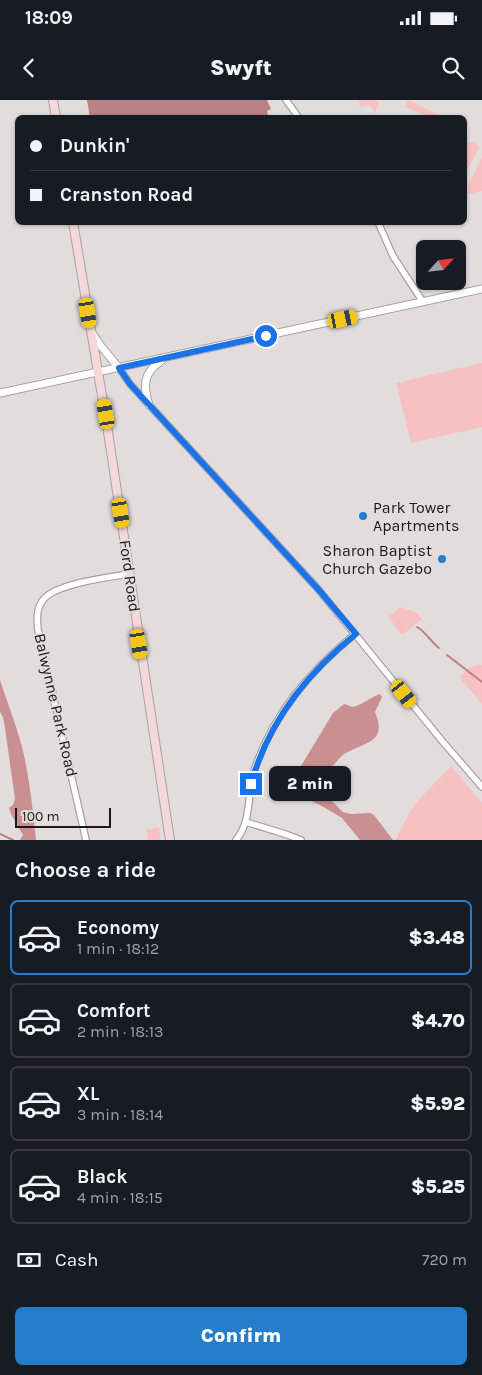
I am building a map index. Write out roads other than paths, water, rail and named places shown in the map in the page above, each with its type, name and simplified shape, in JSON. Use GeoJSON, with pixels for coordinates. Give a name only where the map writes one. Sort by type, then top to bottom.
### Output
{"type":"FeatureCollection","features":[{"type":"Feature","properties":{"kind":"main road"},"geometry":{"type":"LineString","coordinates":[[53,100],[56,115]]}},
{"type":"Feature","properties":{"kind":"main road","name":"Ford Road"},"geometry":{"type":"LineString","coordinates":[[73,225],[123,527],[128,574],[170,840]]}},
{"type":"Feature","properties":{"kind":"street"},"geometry":{"type":"LineString","coordinates":[[286,100],[297,115]]}},
{"type":"Feature","properties":{"kind":"street"},"geometry":{"type":"LineString","coordinates":[[379,225],[393,256],[423,302]]}},
{"type":"Feature","properties":{"kind":"street"},"geometry":{"type":"LineString","coordinates":[[0,393],[482,289]]}},
{"type":"Feature","properties":{"kind":"street"},"geometry":{"type":"LineString","coordinates":[[91,331],[130,384],[318,589],[482,787]]}},
{"type":"Feature","properties":{"kind":"street"},"geometry":{"type":"LineString","coordinates":[[149,405],[145,392],[145,378],[153,367],[166,358]]}},
{"type":"Feature","properties":{"kind":"street","name":"Balwynne Park Road"},"geometry":{"type":"LineString","coordinates":[[86,840],[38,630],[37,614],[43,600],[56,590],[128,574]]}},
{"type":"Feature","properties":{"kind":"street"},"geometry":{"type":"LineString","coordinates":[[236,840],[246,822],[249,793],[254,772],[274,725],[308,678],[331,654],[356,634]]}},
{"type":"Feature","properties":{"kind":"street"},"geometry":{"type":"LineString","coordinates":[[246,822],[288,834],[301,840]]}},
{"type":"Feature","properties":{"kind":"waterway"},"geometry":{"type":"LineString","coordinates":[[417,627],[439,648]]}},
{"type":"Feature","properties":{"kind":"waterway"},"geometry":{"type":"LineString","coordinates":[[447,655],[482,682]]}},
{"type":"Feature","properties":{"kind":"waterway"},"geometry":{"type":"LineString","coordinates":[[0,834],[13,840]]}},
{"type":"Feature","properties":{"kind":"place","name":"Park Tower Apartments"},"geometry":{"type":"Point","coordinates":[363,516]}},
{"type":"Feature","properties":{"kind":"place","name":"Sharon Baptist Church Gazebo"},"geometry":{"type":"Point","coordinates":[442,559]}}]}
